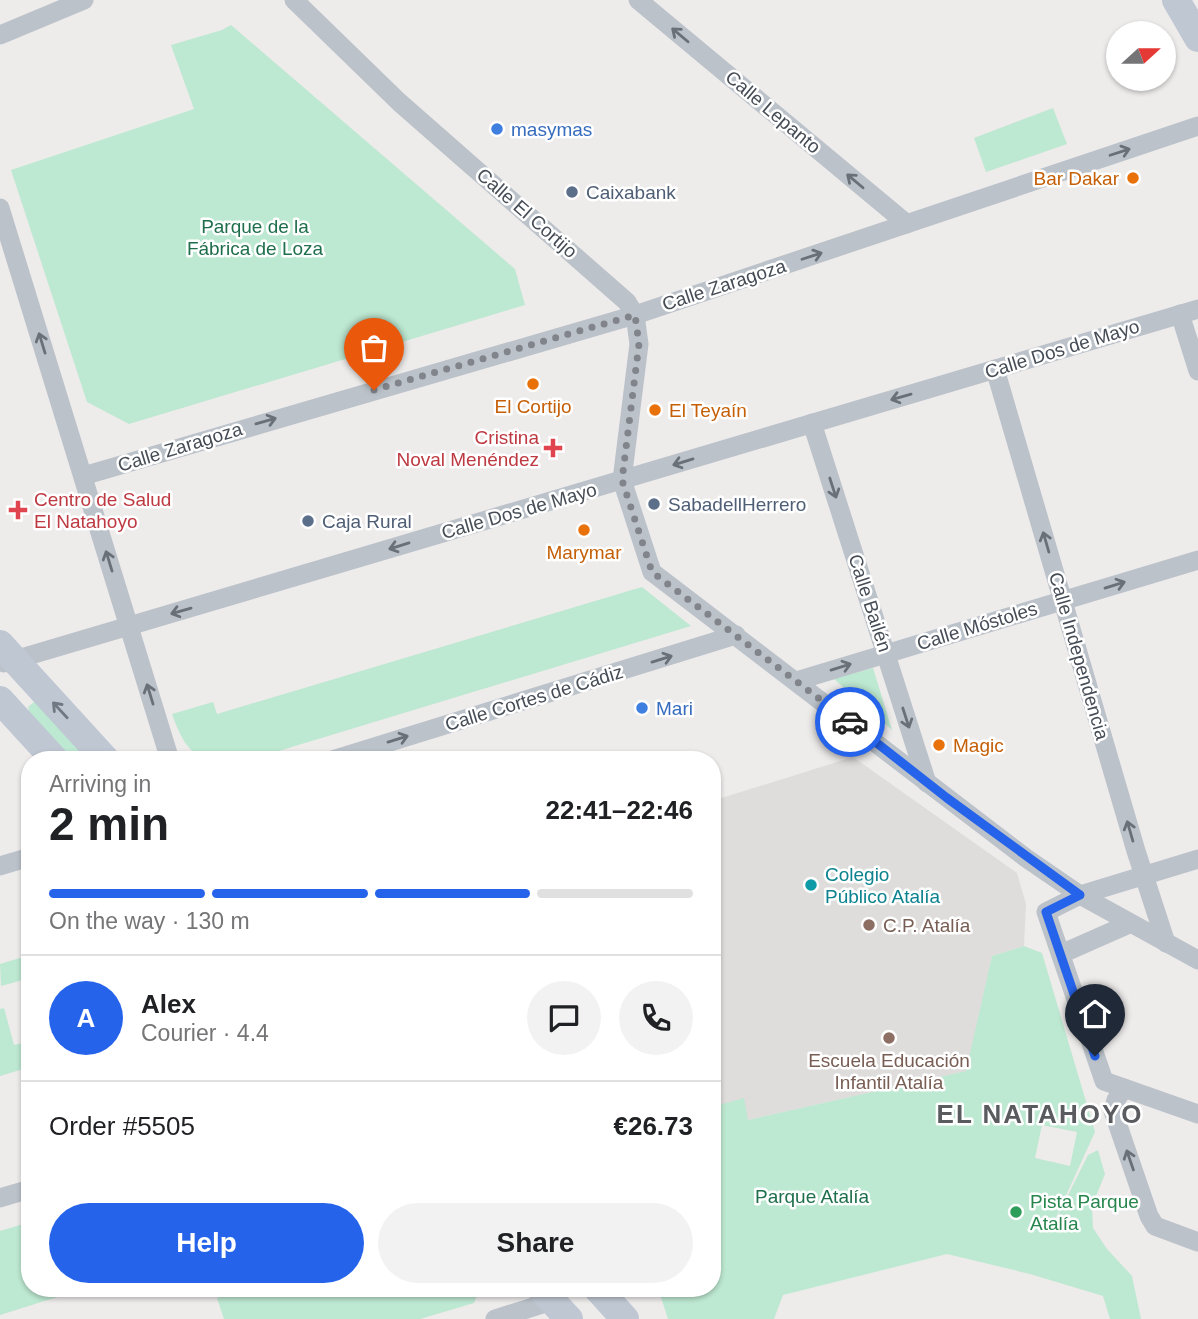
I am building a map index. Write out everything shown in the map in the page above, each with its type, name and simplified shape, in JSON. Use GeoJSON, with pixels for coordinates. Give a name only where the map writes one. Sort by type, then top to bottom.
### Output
{"type":"FeatureCollection","features":[{"type":"Feature","properties":{"kind":"main road"},"geometry":{"type":"LineString","coordinates":[[1176,0],[1198,38]]}},
{"type":"Feature","properties":{"kind":"main road"},"geometry":{"type":"LineString","coordinates":[[5,656],[97,751]]}},
{"type":"Feature","properties":{"kind":"main road"},"geometry":{"type":"LineString","coordinates":[[0,700],[47,751]]}},
{"type":"Feature","properties":{"kind":"main road"},"geometry":{"type":"LineString","coordinates":[[605,1297],[625,1319]]}},
{"type":"Feature","properties":{"kind":"street"},"geometry":{"type":"LineString","coordinates":[[0,35],[84,0]]}},
{"type":"Feature","properties":{"kind":"street","name":"Calle El Cortijo"},"geometry":{"type":"LineString","coordinates":[[294,0],[399,102],[628,302],[635,315]]}},
{"type":"Feature","properties":{"kind":"street","name":"Calle Lepanto"},"geometry":{"type":"LineString","coordinates":[[638,0],[907,224]]}},
{"type":"Feature","properties":{"kind":"street","name":"Calle Zaragoza"},"geometry":{"type":"LineString","coordinates":[[83,476],[635,315],[1198,126]]}},
{"type":"Feature","properties":{"kind":"street"},"geometry":{"type":"LineString","coordinates":[[0,208],[167,751]]}},
{"type":"Feature","properties":{"kind":"street"},"geometry":{"type":"LineString","coordinates":[[1189,312],[1198,371]]}},
{"type":"Feature","properties":{"kind":"street","name":"Calle Dos de Mayo"},"geometry":{"type":"LineString","coordinates":[[5,656],[130,626],[1189,312]]}},
{"type":"Feature","properties":{"kind":"street"},"geometry":{"type":"LineString","coordinates":[[635,315],[639,344],[622,480],[652,572],[927,783],[1080,895],[1198,960]]}},
{"type":"Feature","properties":{"kind":"street","name":"Calle Independencia"},"geometry":{"type":"LineString","coordinates":[[995,369],[1166,943]]}},
{"type":"Feature","properties":{"kind":"street","name":"Calle Bailén"},"geometry":{"type":"LineString","coordinates":[[812,424],[927,783]]}},
{"type":"Feature","properties":{"kind":"street","name":"Calle Móstoles"},"geometry":{"type":"LineString","coordinates":[[796,681],[1198,560]]}},
{"type":"Feature","properties":{"kind":"street","name":"Calle Cortes de Cádiz"},"geometry":{"type":"LineString","coordinates":[[361,751],[736,635]]}},
{"type":"Feature","properties":{"kind":"street"},"geometry":{"type":"LineString","coordinates":[[1198,859],[1080,895],[1046,912],[1104,1081],[1198,1114]]}},
{"type":"Feature","properties":{"kind":"street"},"geometry":{"type":"LineString","coordinates":[[0,866],[21,860]]}},
{"type":"Feature","properties":{"kind":"street"},"geometry":{"type":"LineString","coordinates":[[1061,954],[1129,924]]}},
{"type":"Feature","properties":{"kind":"street"},"geometry":{"type":"LineString","coordinates":[[1124,1088],[1113,1111],[1149,1216],[1155,1226],[1198,1242]]}},
{"type":"Feature","properties":{"kind":"street"},"geometry":{"type":"LineString","coordinates":[[0,1198],[21,1192]]}},
{"type":"Feature","properties":{"kind":"street"},"geometry":{"type":"LineString","coordinates":[[495,1319],[556,1299]]}},
{"type":"Feature","properties":{"kind":"shaded area","name":"C.P. Atalía"},"geometry":{"type":"Polygon","coordinates":[[[853,757],[1017,873],[1026,904],[1024,946],[992,956],[967,1071],[721,1126],[721,798],[853,757]]]}},
{"type":"Feature","properties":{"kind":"green space","name":"Parque de la Fábrica de Loza"},"geometry":{"type":"Polygon","coordinates":[[[231,25],[515,269],[525,305],[129,424],[87,402],[11,170],[194,109],[171,45],[231,25]]]}},
{"type":"Feature","properties":{"kind":"green space"},"geometry":{"type":"Polygon","coordinates":[[[1053,108],[1067,144],[986,172],[974,138],[1053,108]]]}},
{"type":"Feature","properties":{"kind":"green space"},"geometry":{"type":"Polygon","coordinates":[[[642,587],[691,626],[278,751],[192,751],[185,743],[172,714],[213,702],[217,714],[642,587]]]}},
{"type":"Feature","properties":{"kind":"green space"},"geometry":{"type":"Polygon","coordinates":[[[873,668],[892,730],[834,679],[873,668]]]}},
{"type":"Feature","properties":{"kind":"green space"},"geometry":{"type":"Polygon","coordinates":[[[34,702],[42,705],[85,751],[64,751],[30,715],[28,707],[34,702]]]}},
{"type":"Feature","properties":{"kind":"green space","name":"Parque Atalía"},"geometry":{"type":"Polygon","coordinates":[[[1024,946],[1042,953],[1095,1132],[1047,1237],[1088,1155],[1098,1150],[1105,1174],[1092,1206],[1093,1228],[1107,1249],[1132,1276],[1141,1319],[1110,1319],[1103,1296],[1030,1274],[947,1254],[783,1295],[774,1319],[668,1319],[661,1297],[721,1297],[721,1104],[744,1098],[748,1120],[966,1071],[992,956],[1024,946]],[[1042,1125],[1035,1158],[1070,1166],[1077,1132],[1042,1125]]]}},
{"type":"Feature","properties":{"kind":"green space"},"geometry":{"type":"Polygon","coordinates":[[[21,958],[21,980],[1,986],[0,964],[21,958]]]}},
{"type":"Feature","properties":{"kind":"green space"},"geometry":{"type":"Polygon","coordinates":[[[4,1008],[14,1045],[21,1043],[21,1070],[0,1076],[0,1009],[4,1008]]]}},
{"type":"Feature","properties":{"kind":"green space"},"geometry":{"type":"Polygon","coordinates":[[[21,1225],[21,1297],[57,1297],[0,1315],[0,1231],[21,1225]]]}},
{"type":"Feature","properties":{"kind":"green space"},"geometry":{"type":"Polygon","coordinates":[[[476,1297],[474,1303],[420,1319],[224,1319],[217,1298],[476,1297]]]}},
{"type":"Feature","properties":{"kind":"way so far"},"geometry":{"type":"LineString","coordinates":[[374,390],[635,315],[639,344],[622,480],[652,572],[850,722]]}},
{"type":"Feature","properties":{"kind":"place","name":"masymas"},"geometry":{"type":"Point","coordinates":[497,129]}},
{"type":"Feature","properties":{"kind":"place","name":"Bar Dakar"},"geometry":{"type":"Point","coordinates":[1133,178]}},
{"type":"Feature","properties":{"kind":"place","name":"Caixabank"},"geometry":{"type":"Point","coordinates":[572,192]}},
{"type":"Feature","properties":{"kind":"place","name":"El Cortijo"},"geometry":{"type":"Point","coordinates":[533,384]}},
{"type":"Feature","properties":{"kind":"place","name":"El Teyaín"},"geometry":{"type":"Point","coordinates":[655,410]}},
{"type":"Feature","properties":{"kind":"place","name":"Cristina Noval Menéndez"},"geometry":{"type":"Point","coordinates":[553,448]}},
{"type":"Feature","properties":{"kind":"place","name":"SabadellHerrero"},"geometry":{"type":"Point","coordinates":[654,504]}},
{"type":"Feature","properties":{"kind":"place","name":"Centro de Salud El Natahoyo"},"geometry":{"type":"Point","coordinates":[18,510]}},
{"type":"Feature","properties":{"kind":"place","name":"Caja Rural"},"geometry":{"type":"Point","coordinates":[308,521]}},
{"type":"Feature","properties":{"kind":"place","name":"Marymar"},"geometry":{"type":"Point","coordinates":[584,530]}},
{"type":"Feature","properties":{"kind":"place","name":"Mari"},"geometry":{"type":"Point","coordinates":[642,708]}},
{"type":"Feature","properties":{"kind":"place","name":"Magic"},"geometry":{"type":"Point","coordinates":[939,745]}},
{"type":"Feature","properties":{"kind":"place","name":"Colegio Público Atalía"},"geometry":{"type":"Point","coordinates":[811,885]}},
{"type":"Feature","properties":{"kind":"place","name":"C.P. Atalía"},"geometry":{"type":"Point","coordinates":[869,925]}},
{"type":"Feature","properties":{"kind":"place","name":"Escuela Educación Infantil Atalía"},"geometry":{"type":"Point","coordinates":[889,1038]}},
{"type":"Feature","properties":{"kind":"place","name":"Pista Parque Atalía"},"geometry":{"type":"Point","coordinates":[1016,1212]}},
{"type":"Feature","properties":{"kind":"district","name":"EL NATAHOYO"},"geometry":{"type":"Point","coordinates":[1040,1114]}},
{"type":"Feature","properties":{"kind":"route"},"geometry":{"type":"LineString","coordinates":[[850,722],[1026,858],[1080,895],[1046,912],[1095,1056]]}}]}
